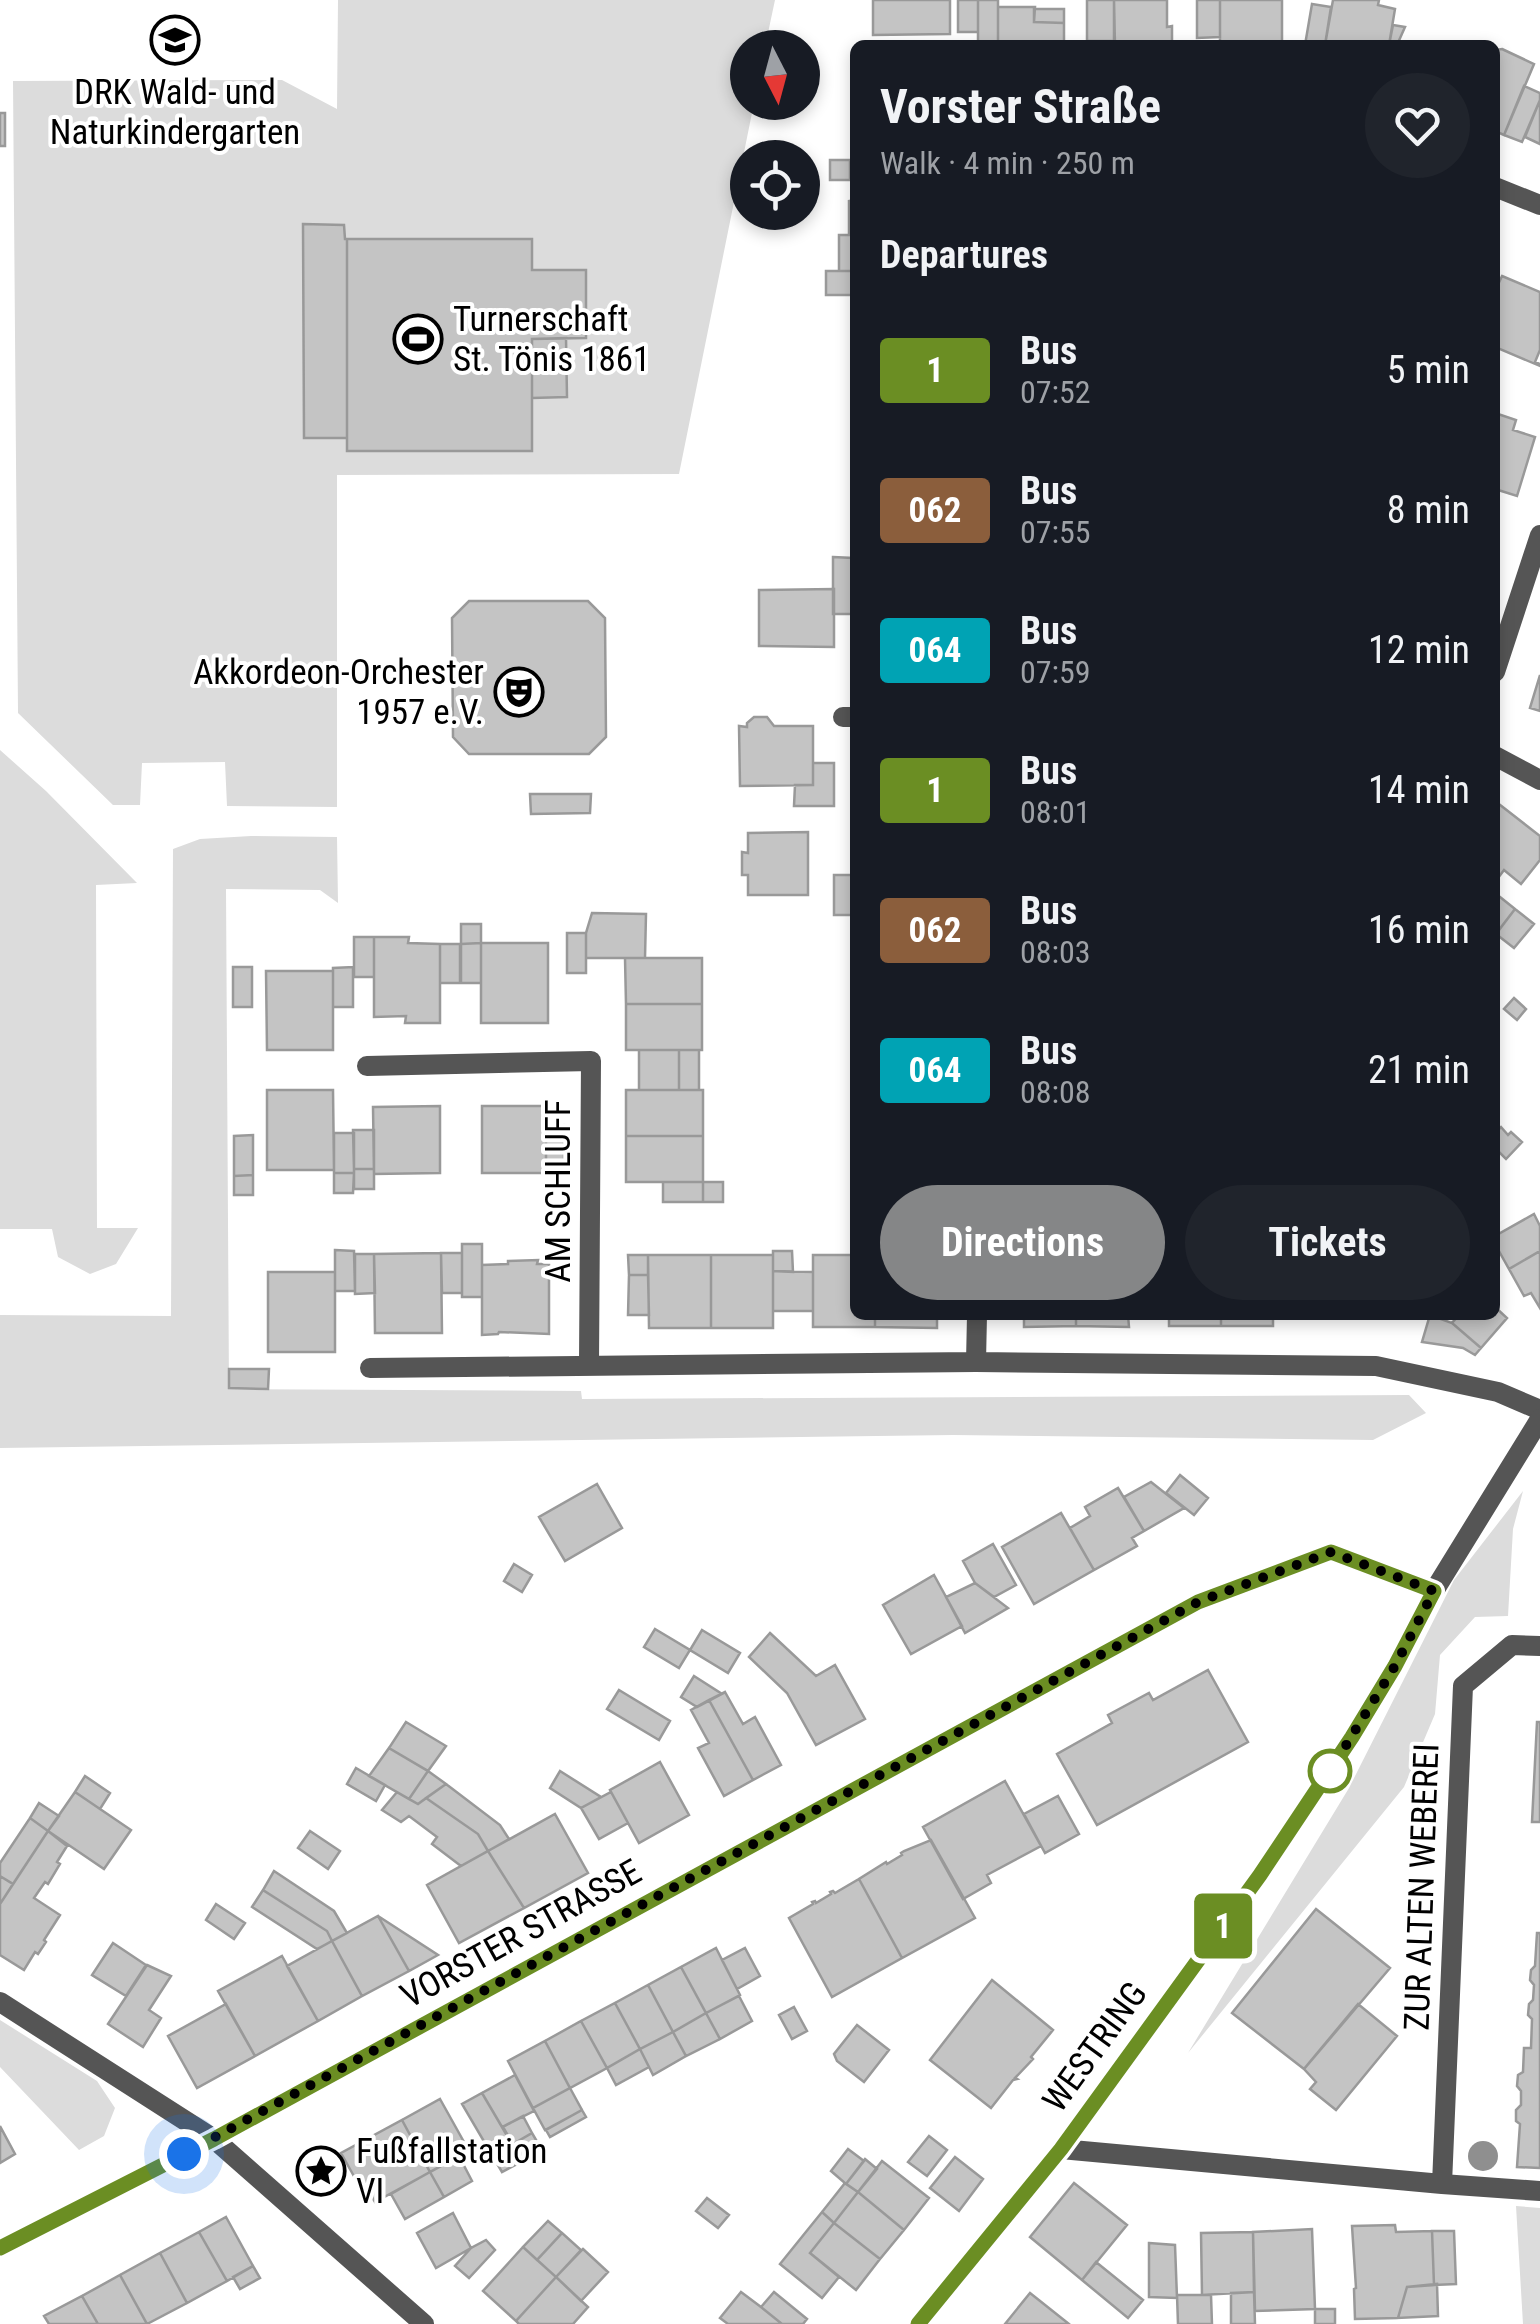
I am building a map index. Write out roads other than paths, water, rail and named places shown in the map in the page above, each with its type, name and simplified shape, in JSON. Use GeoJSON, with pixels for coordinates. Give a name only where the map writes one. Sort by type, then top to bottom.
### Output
{"type":"FeatureCollection","features":[{"type":"Feature","properties":{"kind":"street"},"geometry":{"type":"LineString","coordinates":[[1500,189],[1540,206]]}},
{"type":"Feature","properties":{"kind":"street"},"geometry":{"type":"LineString","coordinates":[[1500,657],[1540,535]]}},
{"type":"Feature","properties":{"kind":"street"},"geometry":{"type":"LineString","coordinates":[[1500,759],[1540,780]]}},
{"type":"Feature","properties":{"kind":"street","name":"AM SCHLUFF"},"geometry":{"type":"LineString","coordinates":[[367,1066],[591,1061],[590,1364]]}},
{"type":"Feature","properties":{"kind":"street"},"geometry":{"type":"LineString","coordinates":[[976,1362],[977,1320]]}},
{"type":"Feature","properties":{"kind":"street"},"geometry":{"type":"LineString","coordinates":[[370,1368],[976,1362],[1376,1366],[1498,1392],[1540,1410]]}},
{"type":"Feature","properties":{"kind":"street"},"geometry":{"type":"LineString","coordinates":[[1434,1591],[1540,1419]]}},
{"type":"Feature","properties":{"kind":"street","name":"VORSTER STRASSE"},"geometry":{"type":"LineString","coordinates":[[0,2248],[214,2139],[1198,1602],[1331,1552],[1434,1591]]}},
{"type":"Feature","properties":{"kind":"street","name":"WESTRING"},"geometry":{"type":"LineString","coordinates":[[918,2324],[1061,2149],[1260,1875],[1395,1666],[1434,1591]]}},
{"type":"Feature","properties":{"kind":"street","name":"ZUR ALTEN WEBEREI"},"geometry":{"type":"LineString","coordinates":[[1442,2184],[1463,1686],[1512,1645],[1540,1646]]}},
{"type":"Feature","properties":{"kind":"street"},"geometry":{"type":"LineString","coordinates":[[0,2002],[214,2139],[424,2324]]}},
{"type":"Feature","properties":{"kind":"street"},"geometry":{"type":"LineString","coordinates":[[1061,2149],[1540,2190]]}},
{"type":"Feature","properties":{"kind":"place","name":"DRK Wald- und Naturkindergarten"},"geometry":{"type":"Point","coordinates":[175,40]}},
{"type":"Feature","properties":{"kind":"place","name":"Turnerschaft St. Tönis 1861"},"geometry":{"type":"Point","coordinates":[418,339]}},
{"type":"Feature","properties":{"kind":"place","name":"Akkordeon-Orchester 1957 e.V."},"geometry":{"type":"Point","coordinates":[519,692]}},
{"type":"Feature","properties":{"kind":"place","name":"Fußfallstation VI"},"geometry":{"type":"Point","coordinates":[321,2171]}}]}
